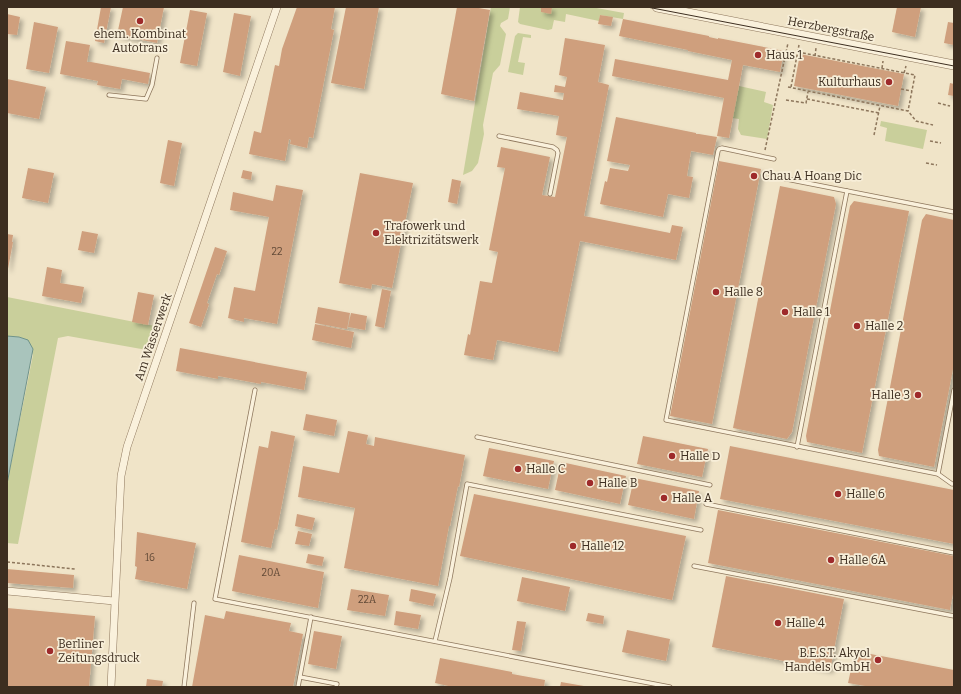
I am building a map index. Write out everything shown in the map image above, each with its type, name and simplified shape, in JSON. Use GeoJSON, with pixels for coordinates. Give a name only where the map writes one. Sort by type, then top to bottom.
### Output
{"type":"FeatureCollection","features":[{"type":"Feature","properties":{"kind":"street","name":"Am Wasserwerk"},"geometry":{"type":"LineString","coordinates":[[111,687],[121,476],[127,447],[277,7]]}},
{"type":"Feature","properties":{"kind":"street","name":"Herzbergstraße"},"geometry":{"type":"LineString","coordinates":[[657,7],[954,65]]}},
{"type":"Feature","properties":{"kind":"street"},"geometry":{"type":"LineString","coordinates":[[7,591],[114,601]]}},
{"type":"Feature","properties":{"kind":"lane"},"geometry":{"type":"LineString","coordinates":[[109,95],[146,99],[152,85],[157,58]]}},
{"type":"Feature","properties":{"kind":"lane"},"geometry":{"type":"LineString","coordinates":[[499,136],[554,147],[558,153],[550,194]]}},
{"type":"Feature","properties":{"kind":"lane"},"geometry":{"type":"LineString","coordinates":[[774,159],[722,148],[718,151],[666,420],[938,474],[954,484]]}},
{"type":"Feature","properties":{"kind":"lane"},"geometry":{"type":"LineString","coordinates":[[771,176],[954,212]]}},
{"type":"Feature","properties":{"kind":"lane"},"geometry":{"type":"LineString","coordinates":[[797,447],[847,191]]}},
{"type":"Feature","properties":{"kind":"lane"},"geometry":{"type":"LineString","coordinates":[[255,390],[215,599],[670,687]]}},
{"type":"Feature","properties":{"kind":"lane"},"geometry":{"type":"LineString","coordinates":[[938,474],[954,390]]}},
{"type":"Feature","properties":{"kind":"lane"},"geometry":{"type":"LineString","coordinates":[[477,437],[710,485]]}},
{"type":"Feature","properties":{"kind":"lane"},"geometry":{"type":"LineString","coordinates":[[435,642],[450,578],[467,484],[701,530]]}},
{"type":"Feature","properties":{"kind":"lane"},"geometry":{"type":"LineString","coordinates":[[706,504],[954,553]]}},
{"type":"Feature","properties":{"kind":"lane"},"geometry":{"type":"LineString","coordinates":[[694,566],[954,616]]}},
{"type":"Feature","properties":{"kind":"lane"},"geometry":{"type":"LineString","coordinates":[[184,687],[194,603]]}},
{"type":"Feature","properties":{"kind":"lane"},"geometry":{"type":"LineString","coordinates":[[298,687],[310,617]]}},
{"type":"Feature","properties":{"kind":"lane"},"geometry":{"type":"LineString","coordinates":[[300,677],[336,684],[336,687]]}},
{"type":"Feature","properties":{"kind":"path"},"geometry":{"type":"LineString","coordinates":[[764,157],[788,43]]}},
{"type":"Feature","properties":{"kind":"path"},"geometry":{"type":"LineString","coordinates":[[791,88],[799,45]]}},
{"type":"Feature","properties":{"kind":"path"},"geometry":{"type":"LineString","coordinates":[[815,56],[816,48]]}},
{"type":"Feature","properties":{"kind":"path"},"geometry":{"type":"LineString","coordinates":[[798,52],[915,74],[908,111]]}},
{"type":"Feature","properties":{"kind":"path"},"geometry":{"type":"LineString","coordinates":[[882,68],[883,61]]}},
{"type":"Feature","properties":{"kind":"path"},"geometry":{"type":"LineString","coordinates":[[904,73],[906,66]]}},
{"type":"Feature","properties":{"kind":"path"},"geometry":{"type":"LineString","coordinates":[[788,87],[908,111],[916,121],[933,124]]}},
{"type":"Feature","properties":{"kind":"path"},"geometry":{"type":"LineString","coordinates":[[901,89],[912,91]]}},
{"type":"Feature","properties":{"kind":"path"},"geometry":{"type":"LineString","coordinates":[[786,100],[806,103],[808,91]]}},
{"type":"Feature","properties":{"kind":"path"},"geometry":{"type":"LineString","coordinates":[[807,99],[879,113]]}},
{"type":"Feature","properties":{"kind":"path"},"geometry":{"type":"LineString","coordinates":[[938,103],[950,106]]}},
{"type":"Feature","properties":{"kind":"path"},"geometry":{"type":"LineString","coordinates":[[874,135],[880,106]]}},
{"type":"Feature","properties":{"kind":"path"},"geometry":{"type":"LineString","coordinates":[[930,141],[941,143]]}},
{"type":"Feature","properties":{"kind":"path"},"geometry":{"type":"LineString","coordinates":[[926,163],[937,165]]}},
{"type":"Feature","properties":{"kind":"path"},"geometry":{"type":"LineString","coordinates":[[7,562],[75,569]]}},
{"type":"Feature","properties":{"kind":"green space"},"geometry":{"type":"Polygon","coordinates":[[[491,7],[510,7],[508,19],[501,23],[500,26],[506,34],[500,65],[493,73],[483,125],[484,134],[478,163],[472,171],[463,175],[491,7]]]}},
{"type":"Feature","properties":{"kind":"green space"},"geometry":{"type":"Polygon","coordinates":[[[520,7],[591,7],[624,13],[623,19],[600,15],[599,21],[566,14],[565,22],[554,20],[552,29],[548,30],[520,24],[518,22],[520,7]]]}},
{"type":"Feature","properties":{"kind":"green space"},"geometry":{"type":"Polygon","coordinates":[[[518,33],[531,35],[531,38],[523,37],[518,62],[525,63],[523,75],[508,72],[515,36],[518,33]]]}},
{"type":"Feature","properties":{"kind":"green space"},"geometry":{"type":"Polygon","coordinates":[[[739,86],[766,92],[764,102],[773,105],[767,139],[741,135],[738,129],[739,119],[732,118],[739,86]]]}},
{"type":"Feature","properties":{"kind":"green space"},"geometry":{"type":"Polygon","coordinates":[[[881,121],[927,130],[923,149],[885,141],[887,128],[880,126],[881,121]]]}},
{"type":"Feature","properties":{"kind":"green space"},"geometry":{"type":"Polygon","coordinates":[[[7,297],[155,326],[147,350],[68,336],[58,338],[18,544],[7,543],[7,484],[33,355],[27,341],[19,337],[7,336],[7,297]]]}},
{"type":"Feature","properties":{"kind":"water"},"geometry":{"type":"Polygon","coordinates":[[[7,336],[19,337],[28,340],[33,349],[7,484],[7,336]]]}},
{"type":"Feature","properties":{"kind":"building"},"geometry":{"type":"Polygon","coordinates":[[[101,7],[111,7],[104,43],[95,41],[101,7]]]}},
{"type":"Feature","properties":{"kind":"building","name":"ehem. Kombinat Autotrans"},"geometry":{"type":"Polygon","coordinates":[[[123,7],[164,7],[157,43],[117,35],[123,7]]]}},
{"type":"Feature","properties":{"kind":"building"},"geometry":{"type":"Polygon","coordinates":[[[297,7],[335,7],[331,29],[334,30],[313,138],[309,137],[307,148],[290,144],[291,140],[289,139],[285,161],[249,154],[254,131],[261,133],[275,65],[279,66],[282,49],[297,7]]]}},
{"type":"Feature","properties":{"kind":"building"},"geometry":{"type":"Polygon","coordinates":[[[346,7],[379,7],[364,89],[331,83],[346,7]]]}},
{"type":"Feature","properties":{"kind":"building"},"geometry":{"type":"Polygon","coordinates":[[[457,7],[473,7],[490,10],[474,101],[441,94],[457,7]]]}},
{"type":"Feature","properties":{"kind":"building"},"geometry":{"type":"Polygon","coordinates":[[[541,7],[552,7],[551,14],[541,12],[541,7]]]}},
{"type":"Feature","properties":{"kind":"building"},"geometry":{"type":"Polygon","coordinates":[[[897,7],[921,7],[915,37],[892,32],[897,7]]]}},
{"type":"Feature","properties":{"kind":"building"},"geometry":{"type":"Polygon","coordinates":[[[190,10],[207,13],[197,66],[180,63],[190,10]]]}},
{"type":"Feature","properties":{"kind":"building"},"geometry":{"type":"Polygon","coordinates":[[[234,13],[251,16],[240,76],[223,72],[234,13]]]}},
{"type":"Feature","properties":{"kind":"building"},"geometry":{"type":"Polygon","coordinates":[[[7,14],[20,17],[17,35],[7,34],[7,14]]]}},
{"type":"Feature","properties":{"kind":"building"},"geometry":{"type":"Polygon","coordinates":[[[600,15],[613,17],[611,26],[598,24],[600,15]]]}},
{"type":"Feature","properties":{"kind":"building"},"geometry":{"type":"Polygon","coordinates":[[[623,19],[784,51],[780,72],[743,65],[729,138],[717,136],[724,98],[612,76],[615,59],[728,80],[732,60],[619,36],[623,19]]]}},
{"type":"Feature","properties":{"kind":"building"},"geometry":{"type":"Polygon","coordinates":[[[34,22],[58,27],[49,73],[26,69],[34,22]]]}},
{"type":"Feature","properties":{"kind":"building"},"geometry":{"type":"Polygon","coordinates":[[[948,22],[954,23],[954,45],[944,43],[948,22]]]}},
{"type":"Feature","properties":{"kind":"building"},"geometry":{"type":"Polygon","coordinates":[[[565,38],[605,45],[598,82],[609,85],[584,216],[670,233],[672,225],[683,227],[676,260],[580,241],[558,352],[497,340],[493,360],[464,355],[468,334],[470,335],[480,281],[492,283],[498,252],[489,250],[505,168],[497,167],[501,147],[550,157],[542,195],[555,197],[567,137],[556,135],[559,116],[517,109],[520,92],[563,100],[564,93],[554,92],[555,85],[565,87],[567,77],[559,75],[565,38]]]}},
{"type":"Feature","properties":{"kind":"building"},"geometry":{"type":"Polygon","coordinates":[[[66,41],[90,45],[87,62],[150,73],[148,84],[122,79],[120,89],[97,85],[98,81],[60,74],[66,41]]]}},
{"type":"Feature","properties":{"kind":"building"},"geometry":{"type":"Polygon","coordinates":[[[800,54],[904,74],[898,106],[794,86],[800,54]]]}},
{"type":"Feature","properties":{"kind":"building"},"geometry":{"type":"Polygon","coordinates":[[[7,79],[46,87],[39,119],[7,113],[7,79]]]}},
{"type":"Feature","properties":{"kind":"building"},"geometry":{"type":"Polygon","coordinates":[[[950,83],[954,84],[954,96],[948,95],[950,83]]]}},
{"type":"Feature","properties":{"kind":"building"},"geometry":{"type":"Polygon","coordinates":[[[616,117],[717,137],[713,155],[691,151],[687,176],[693,177],[689,198],[668,194],[663,217],[600,204],[605,181],[607,182],[610,168],[628,171],[630,165],[607,161],[616,117]]]}},
{"type":"Feature","properties":{"kind":"building"},"geometry":{"type":"Polygon","coordinates":[[[168,140],[182,143],[174,186],[160,183],[168,140]]]}},
{"type":"Feature","properties":{"kind":"building","name":"Halle 8"},"geometry":{"type":"Polygon","coordinates":[[[719,161],[761,169],[712,424],[670,416],[719,161]]]}},
{"type":"Feature","properties":{"kind":"building"},"geometry":{"type":"Polygon","coordinates":[[[28,168],[54,173],[48,203],[22,198],[28,168]]]}},
{"type":"Feature","properties":{"kind":"building"},"geometry":{"type":"Polygon","coordinates":[[[243,170],[252,172],[251,180],[241,178],[243,170]]]}},
{"type":"Feature","properties":{"kind":"building","name":"Trafowerk und Elektrizitätswerk"},"geometry":{"type":"Polygon","coordinates":[[[360,173],[413,183],[392,288],[372,284],[371,289],[339,283],[360,173]]]}},
{"type":"Feature","properties":{"kind":"building"},"geometry":{"type":"Polygon","coordinates":[[[452,179],[461,181],[457,204],[448,202],[452,179]]]}},
{"type":"Feature","properties":{"kind":"building"},"geometry":{"type":"Polygon","coordinates":[[[276,185],[303,190],[277,324],[244,318],[244,322],[228,318],[234,287],[255,291],[269,217],[230,210],[233,192],[273,201],[276,185]]]}},
{"type":"Feature","properties":{"kind":"building","name":"Halle 1"},"geometry":{"type":"Polygon","coordinates":[[[780,186],[834,197],[836,204],[792,432],[787,439],[733,428],[780,186]]]}},
{"type":"Feature","properties":{"kind":"building","name":"Halle 2"},"geometry":{"type":"Polygon","coordinates":[[[854,201],[909,211],[862,453],[807,442],[806,436],[850,206],[854,201]]]}},
{"type":"Feature","properties":{"kind":"building","name":"Halle 3"},"geometry":{"type":"Polygon","coordinates":[[[926,214],[954,220],[954,364],[934,467],[879,456],[878,450],[922,220],[926,214]]]}},
{"type":"Feature","properties":{"kind":"building"},"geometry":{"type":"Polygon","coordinates":[[[82,231],[98,234],[94,253],[78,250],[82,231]]]}},
{"type":"Feature","properties":{"kind":"building"},"geometry":{"type":"Polygon","coordinates":[[[7,234],[13,235],[8,269],[7,269],[7,234]]]}},
{"type":"Feature","properties":{"kind":"building"},"geometry":{"type":"Polygon","coordinates":[[[215,247],[227,251],[207,303],[209,304],[201,327],[189,323],[215,247]]]}},
{"type":"Feature","properties":{"kind":"building"},"geometry":{"type":"Polygon","coordinates":[[[47,267],[62,270],[60,283],[84,287],[81,303],[42,296],[47,267]]]}},
{"type":"Feature","properties":{"kind":"building"},"geometry":{"type":"Polygon","coordinates":[[[382,289],[391,291],[384,328],[375,326],[382,289]]]}},
{"type":"Feature","properties":{"kind":"building"},"geometry":{"type":"Polygon","coordinates":[[[138,292],[154,295],[148,325],[132,322],[138,292]]]}},
{"type":"Feature","properties":{"kind":"building"},"geometry":{"type":"Polygon","coordinates":[[[318,307],[350,313],[347,329],[315,323],[318,307]]]}},
{"type":"Feature","properties":{"kind":"building"},"geometry":{"type":"Polygon","coordinates":[[[351,313],[367,316],[365,330],[348,327],[351,313]]]}},
{"type":"Feature","properties":{"kind":"building"},"geometry":{"type":"Polygon","coordinates":[[[315,324],[354,332],[351,348],[312,340],[315,324]]]}},
{"type":"Feature","properties":{"kind":"building"},"geometry":{"type":"Polygon","coordinates":[[[180,348],[307,372],[304,390],[218,376],[218,379],[176,371],[180,348]]]}},
{"type":"Feature","properties":{"kind":"building"},"geometry":{"type":"Polygon","coordinates":[[[306,414],[337,420],[334,436],[303,430],[306,414]]]}},
{"type":"Feature","properties":{"kind":"building"},"geometry":{"type":"Polygon","coordinates":[[[271,431],[295,436],[277,530],[275,529],[271,548],[241,542],[259,446],[268,448],[271,431]]]}},
{"type":"Feature","properties":{"kind":"building"},"geometry":{"type":"Polygon","coordinates":[[[348,431],[368,435],[366,444],[374,446],[375,437],[465,455],[449,526],[438,586],[344,568],[355,508],[298,497],[303,466],[339,473],[348,431]]]}},
{"type":"Feature","properties":{"kind":"building","name":"Halle D"},"geometry":{"type":"Polygon","coordinates":[[[643,436],[708,449],[702,477],[637,464],[643,436]]]}},
{"type":"Feature","properties":{"kind":"building","name":"Halle 6"},"geometry":{"type":"Polygon","coordinates":[[[730,446],[954,490],[954,544],[720,499],[730,446]]]}},
{"type":"Feature","properties":{"kind":"building","name":"Halle C"},"geometry":{"type":"Polygon","coordinates":[[[489,448],[554,461],[548,489],[483,476],[489,448]]]}},
{"type":"Feature","properties":{"kind":"building","name":"Halle B"},"geometry":{"type":"Polygon","coordinates":[[[561,462],[626,476],[620,504],[555,490],[561,462]]]}},
{"type":"Feature","properties":{"kind":"building","name":"Halle A"},"geometry":{"type":"Polygon","coordinates":[[[634,478],[699,491],[694,519],[628,505],[634,478]]]}},
{"type":"Feature","properties":{"kind":"building","name":"Halle 12"},"geometry":{"type":"Polygon","coordinates":[[[474,494],[686,536],[672,600],[460,556],[474,494]]]}},
{"type":"Feature","properties":{"kind":"building","name":"Halle 6A"},"geometry":{"type":"Polygon","coordinates":[[[718,510],[954,556],[954,588],[950,610],[708,563],[718,510]]]}},
{"type":"Feature","properties":{"kind":"building"},"geometry":{"type":"Polygon","coordinates":[[[297,514],[315,518],[312,530],[295,526],[297,514]]]}},
{"type":"Feature","properties":{"kind":"building"},"geometry":{"type":"Polygon","coordinates":[[[298,531],[312,534],[309,546],[295,544],[298,531]]]}},
{"type":"Feature","properties":{"kind":"building"},"geometry":{"type":"Polygon","coordinates":[[[137,532],[196,543],[187,589],[135,579],[137,567],[135,566],[137,532]]]}},
{"type":"Feature","properties":{"kind":"building"},"geometry":{"type":"Polygon","coordinates":[[[308,554],[324,557],[322,566],[306,563],[308,554]]]}},
{"type":"Feature","properties":{"kind":"building"},"geometry":{"type":"Polygon","coordinates":[[[239,555],[324,572],[318,608],[232,591],[239,555]]]}},
{"type":"Feature","properties":{"kind":"building"},"geometry":{"type":"Polygon","coordinates":[[[7,569],[74,575],[73,588],[7,583],[7,569]]]}},
{"type":"Feature","properties":{"kind":"building","name":"Halle 4"},"geometry":{"type":"Polygon","coordinates":[[[726,576],[844,599],[830,670],[712,647],[726,576]]]}},
{"type":"Feature","properties":{"kind":"building"},"geometry":{"type":"Polygon","coordinates":[[[522,577],[570,587],[565,611],[517,601],[522,577]]]}},
{"type":"Feature","properties":{"kind":"building"},"geometry":{"type":"Polygon","coordinates":[[[351,589],[389,595],[385,616],[347,610],[351,589]]]}},
{"type":"Feature","properties":{"kind":"building"},"geometry":{"type":"Polygon","coordinates":[[[411,589],[436,594],[433,606],[409,601],[411,589]]]}},
{"type":"Feature","properties":{"kind":"building","name":"Berliner Zeitungsdruck"},"geometry":{"type":"Polygon","coordinates":[[[7,608],[95,616],[89,687],[7,687],[7,608]]]}},
{"type":"Feature","properties":{"kind":"building"},"geometry":{"type":"Polygon","coordinates":[[[226,611],[291,623],[289,631],[303,634],[293,687],[192,687],[205,615],[224,619],[226,611]]]}},
{"type":"Feature","properties":{"kind":"building"},"geometry":{"type":"Polygon","coordinates":[[[396,611],[421,615],[418,629],[394,625],[396,611]]]}},
{"type":"Feature","properties":{"kind":"building"},"geometry":{"type":"Polygon","coordinates":[[[588,613],[604,616],[603,624],[586,621],[588,613]]]}},
{"type":"Feature","properties":{"kind":"building"},"geometry":{"type":"Polygon","coordinates":[[[517,621],[526,622],[521,651],[512,650],[517,621]]]}},
{"type":"Feature","properties":{"kind":"building"},"geometry":{"type":"Polygon","coordinates":[[[627,630],[670,639],[666,661],[622,652],[627,630]]]}},
{"type":"Feature","properties":{"kind":"building"},"geometry":{"type":"Polygon","coordinates":[[[314,631],[342,636],[336,669],[308,664],[314,631]]]}},
{"type":"Feature","properties":{"kind":"building","name":"B.E.S.T. Akyol Handels GmbH"},"geometry":{"type":"Polygon","coordinates":[[[855,651],[954,670],[954,687],[871,687],[848,683],[855,651]]]}},
{"type":"Feature","properties":{"kind":"building"},"geometry":{"type":"Polygon","coordinates":[[[440,658],[545,680],[544,687],[453,687],[435,683],[440,658]]]}},
{"type":"Feature","properties":{"kind":"building"},"geometry":{"type":"Polygon","coordinates":[[[147,679],[163,681],[162,687],[146,687],[147,679]]]}},
{"type":"Feature","properties":{"kind":"building"},"geometry":{"type":"Polygon","coordinates":[[[561,682],[584,686],[584,687],[560,687],[561,682]]]}},
{"type":"Feature","properties":{"kind":"tram line"},"geometry":{"type":"LineString","coordinates":[[647,7],[954,66]]}},
{"type":"Feature","properties":{"kind":"place","name":"ehem. Kombinat Autotrans"},"geometry":{"type":"Point","coordinates":[140,21]}},
{"type":"Feature","properties":{"kind":"place","name":"Haus 1"},"geometry":{"type":"Point","coordinates":[758,55]}},
{"type":"Feature","properties":{"kind":"place","name":"Kulturhaus"},"geometry":{"type":"Point","coordinates":[889,82]}},
{"type":"Feature","properties":{"kind":"place","name":"Chau A Hoang Dic"},"geometry":{"type":"Point","coordinates":[754,176]}},
{"type":"Feature","properties":{"kind":"place","name":"Trafowerk und Elektrizitätswerk"},"geometry":{"type":"Point","coordinates":[376,233]}},
{"type":"Feature","properties":{"kind":"place","name":"Halle 8"},"geometry":{"type":"Point","coordinates":[716,292]}},
{"type":"Feature","properties":{"kind":"place","name":"Halle 1"},"geometry":{"type":"Point","coordinates":[785,312]}},
{"type":"Feature","properties":{"kind":"place","name":"Halle 2"},"geometry":{"type":"Point","coordinates":[857,326]}},
{"type":"Feature","properties":{"kind":"place","name":"Halle 3"},"geometry":{"type":"Point","coordinates":[918,395]}},
{"type":"Feature","properties":{"kind":"place","name":"Halle D"},"geometry":{"type":"Point","coordinates":[672,456]}},
{"type":"Feature","properties":{"kind":"place","name":"Halle C"},"geometry":{"type":"Point","coordinates":[518,469]}},
{"type":"Feature","properties":{"kind":"place","name":"Halle B"},"geometry":{"type":"Point","coordinates":[590,483]}},
{"type":"Feature","properties":{"kind":"place","name":"Halle 6"},"geometry":{"type":"Point","coordinates":[838,494]}},
{"type":"Feature","properties":{"kind":"place","name":"Halle A"},"geometry":{"type":"Point","coordinates":[664,498]}},
{"type":"Feature","properties":{"kind":"place","name":"Halle 12"},"geometry":{"type":"Point","coordinates":[573,546]}},
{"type":"Feature","properties":{"kind":"place","name":"Halle 6A"},"geometry":{"type":"Point","coordinates":[831,560]}},
{"type":"Feature","properties":{"kind":"place","name":"Halle 4"},"geometry":{"type":"Point","coordinates":[778,623]}},
{"type":"Feature","properties":{"kind":"place","name":"Berliner Zeitungsdruck"},"geometry":{"type":"Point","coordinates":[50,651]}},
{"type":"Feature","properties":{"kind":"place","name":"B.E.S.T. Akyol Handels GmbH"},"geometry":{"type":"Point","coordinates":[878,660]}}]}
